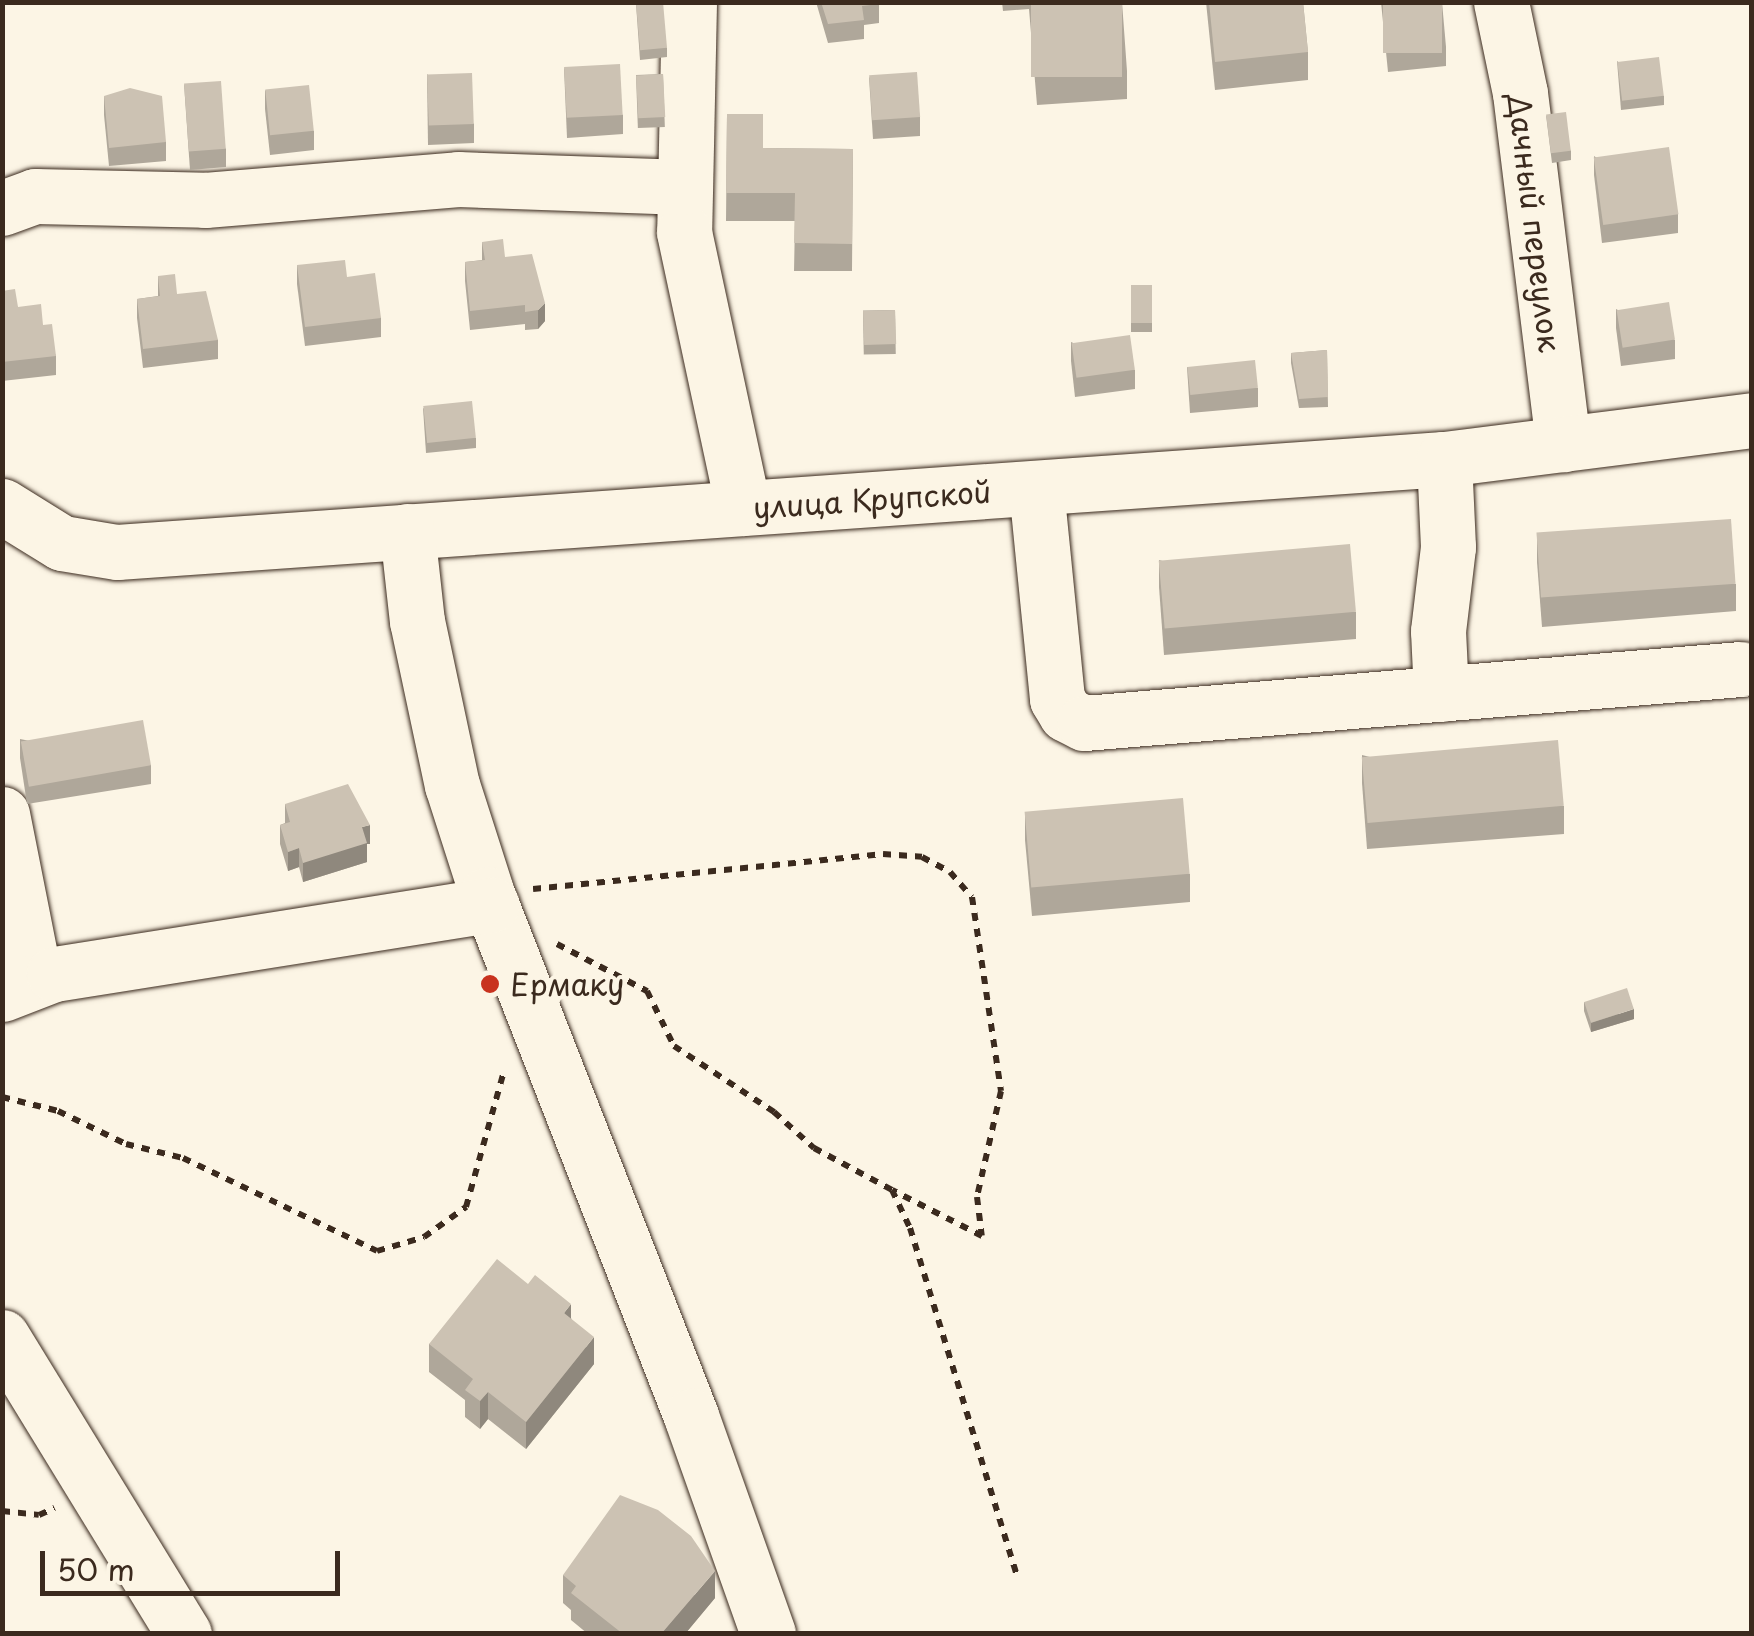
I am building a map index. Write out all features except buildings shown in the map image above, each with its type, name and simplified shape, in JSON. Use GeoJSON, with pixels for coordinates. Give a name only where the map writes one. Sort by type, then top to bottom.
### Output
{"type":"FeatureCollection","features":[{"type":"Feature","properties":{"kind":"street"},"geometry":{"type":"LineString","coordinates":[[689,2],[685,187],[692,288],[744,508]]}},
{"type":"Feature","properties":{"kind":"street","name":"Дачный переулок"},"geometry":{"type":"LineString","coordinates":[[1501,2],[1520,93],[1564,444]]}},
{"type":"Feature","properties":{"kind":"street"},"geometry":{"type":"LineString","coordinates":[[2,208],[35,196],[220,200],[458,179],[685,187]]}},
{"type":"Feature","properties":{"kind":"street","name":"улица Крупской"},"geometry":{"type":"LineString","coordinates":[[2,506],[62,543],[116,552],[1444,460],[1752,420]]}},
{"type":"Feature","properties":{"kind":"street"},"geometry":{"type":"LineString","coordinates":[[1441,694],[1438,631],[1448,547],[1444,460]]}},
{"type":"Feature","properties":{"kind":"street"},"geometry":{"type":"LineString","coordinates":[[1036,488],[1057,699],[1066,714],[1102,723],[1740,669]]}},
{"type":"Feature","properties":{"kind":"street"},"geometry":{"type":"LineString","coordinates":[[408,531],[417,622],[452,785],[492,906],[768,1634]]}},
{"type":"Feature","properties":{"kind":"street"},"geometry":{"type":"LineString","coordinates":[[2,814],[19,988],[492,906]]}},
{"type":"Feature","properties":{"kind":"street"},"geometry":{"type":"LineString","coordinates":[[2,1338],[184,1634]]}},
{"type":"Feature","properties":{"kind":"path"},"geometry":{"type":"LineString","coordinates":[[883,854],[922,857],[950,872],[972,898],[1001,1090],[977,1197],[982,1236],[814,1148],[774,1112],[674,1046],[648,991],[492,906],[883,854]]}},
{"type":"Feature","properties":{"kind":"path"},"geometry":{"type":"LineString","coordinates":[[2,1097],[58,1111],[126,1144],[183,1158],[378,1250],[424,1236],[466,1207],[507,1055]]}},
{"type":"Feature","properties":{"kind":"path"},"geometry":{"type":"LineString","coordinates":[[892,1190],[910,1228],[1016,1573]]}},
{"type":"Feature","properties":{"kind":"place","name":"Ермаку"},"geometry":{"type":"Point","coordinates":[490,984]}}]}
